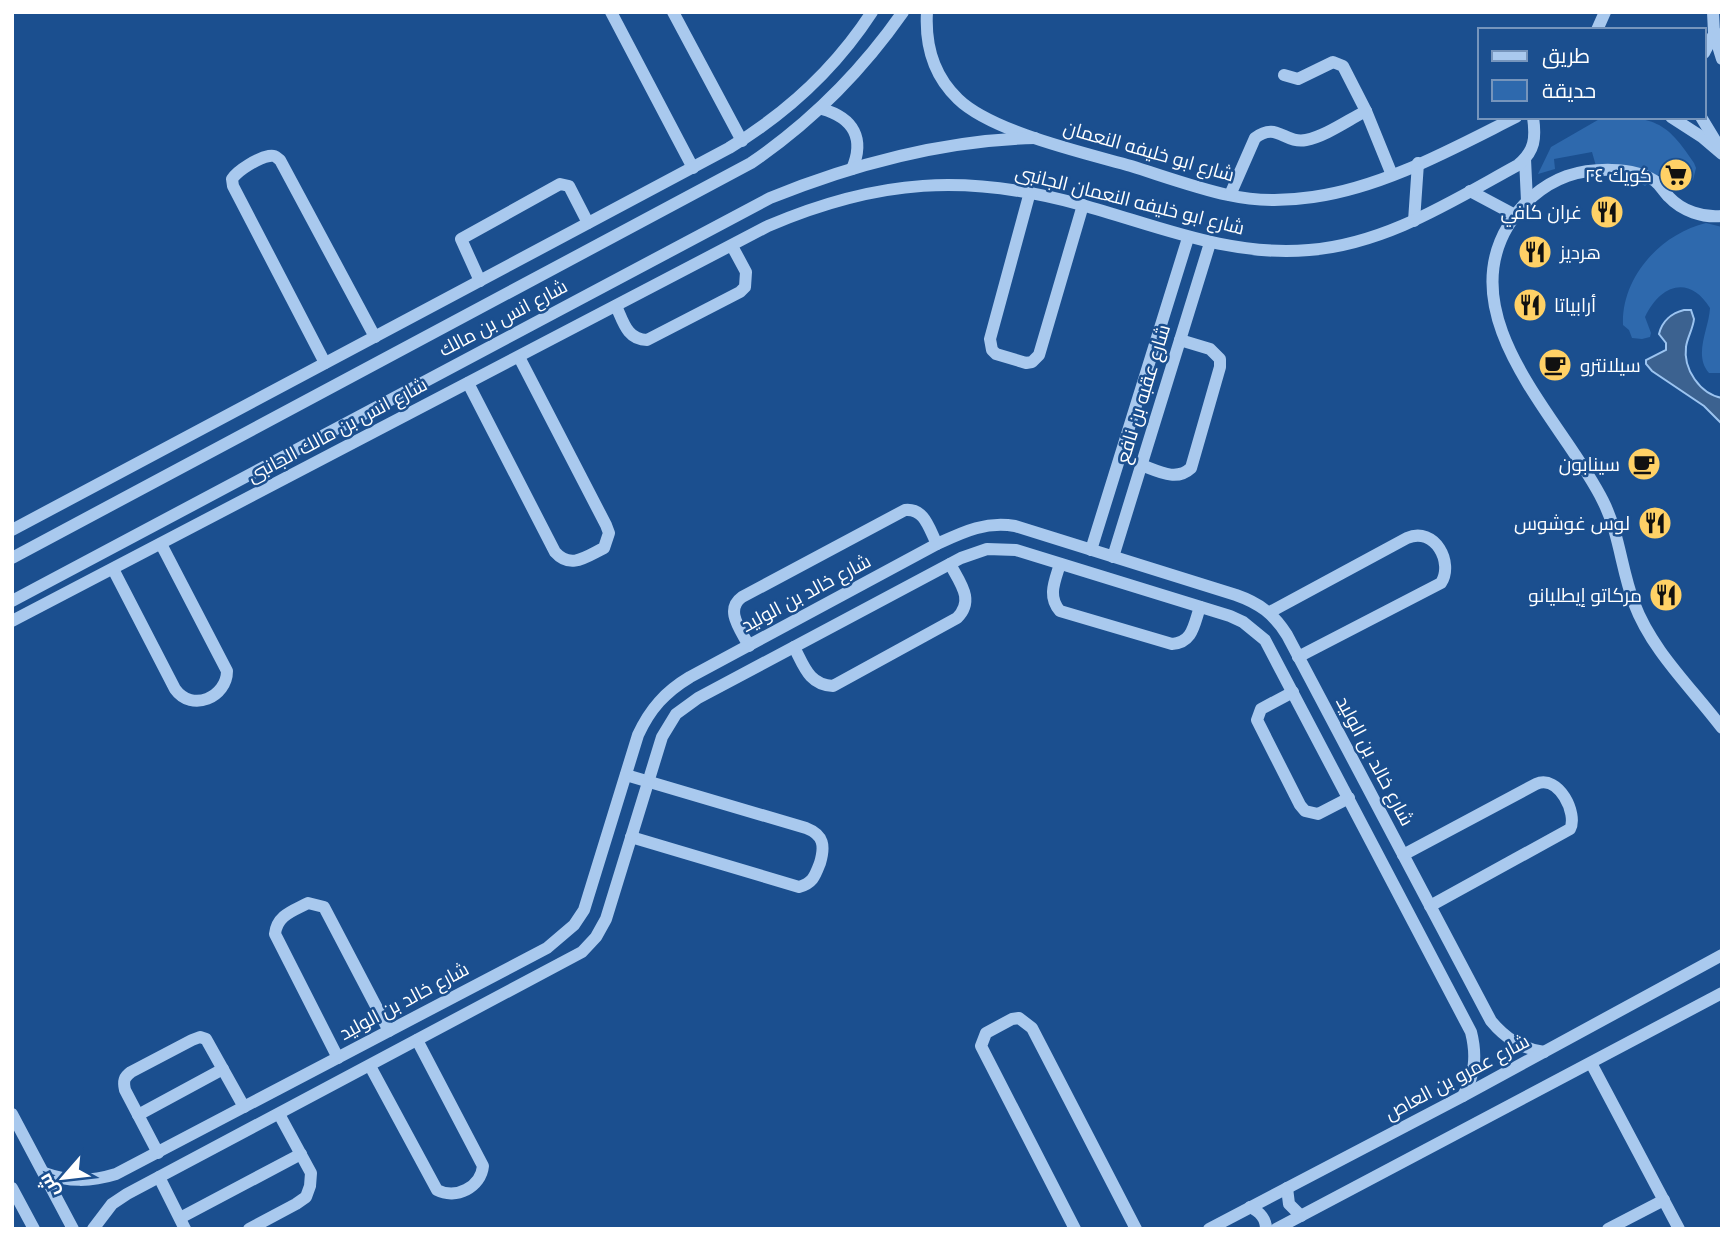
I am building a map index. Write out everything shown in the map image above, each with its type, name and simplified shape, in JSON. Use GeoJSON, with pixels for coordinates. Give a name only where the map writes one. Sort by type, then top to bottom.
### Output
{"type":"FeatureCollection","features":[{"type":"Feature","properties":{"kind":"street"},"geometry":{"type":"LineString","coordinates":[[611,12],[693,168]]}},
{"type":"Feature","properties":{"kind":"street"},"geometry":{"type":"LineString","coordinates":[[673,12],[741,141]]}},
{"type":"Feature","properties":{"kind":"street"},"geometry":{"type":"LineString","coordinates":[[12,530],[741,141],[787,108],[838,59],[872,12]]}},
{"type":"Feature","properties":{"kind":"street","name":"شارع انس بن مالك"},"geometry":{"type":"LineString","coordinates":[[12,558],[751,163],[785,140],[822,109],[872,54],[903,12]]}},
{"type":"Feature","properties":{"kind":"street","name":"شارع ابو خليفه النعمان"},"geometry":{"type":"LineString","coordinates":[[927,12],[930,53],[942,80],[960,101],[984,116],[1035,138],[1230,195],[1271,200],[1312,197],[1353,188],[1392,175],[1512,119]]}},
{"type":"Feature","properties":{"kind":"street"},"geometry":{"type":"LineString","coordinates":[[1598,28],[1605,12]]}},
{"type":"Feature","properties":{"kind":"street"},"geometry":{"type":"LineString","coordinates":[[1713,12],[1722,59]]}},
{"type":"Feature","properties":{"kind":"street"},"geometry":{"type":"LineString","coordinates":[[1706,50],[1718,29]]}},
{"type":"Feature","properties":{"kind":"street"},"geometry":{"type":"LineString","coordinates":[[1284,75],[1298,79],[1328,64],[1338,63],[1346,69],[1392,175]]}},
{"type":"Feature","properties":{"kind":"street"},"geometry":{"type":"LineString","coordinates":[[822,109],[835,112],[846,120],[854,131],[858,144],[852,169]]}},
{"type":"Feature","properties":{"kind":"street"},"geometry":{"type":"LineString","coordinates":[[1230,195],[1255,138],[1262,132],[1271,130],[1287,138],[1305,140],[1366,111]]}},
{"type":"Feature","properties":{"kind":"street"},"geometry":{"type":"LineString","coordinates":[[1527,201],[1525,159],[1534,144],[1533,119]]}},
{"type":"Feature","properties":{"kind":"street"},"geometry":{"type":"LineString","coordinates":[[1674,119],[1722,153]]}},
{"type":"Feature","properties":{"kind":"street"},"geometry":{"type":"LineString","coordinates":[[1702,119],[1722,153]]}},
{"type":"Feature","properties":{"kind":"street","name":"شارع انس بن مالك"},"geometry":{"type":"LineString","coordinates":[[12,601],[748,209],[807,183],[912,153],[961,143],[1035,138]]}},
{"type":"Feature","properties":{"kind":"street"},"geometry":{"type":"LineString","coordinates":[[325,363],[233,186],[232,179],[236,174],[268,156],[275,156],[280,160],[375,337]]}},
{"type":"Feature","properties":{"kind":"street","name":"شارع ابو خليفه النعمان الجانبى"},"geometry":{"type":"LineString","coordinates":[[913,186],[967,185],[1030,192],[1210,243],[1261,251],[1312,250],[1362,241],[1414,221],[1525,159]]}},
{"type":"Feature","properties":{"kind":"street"},"geometry":{"type":"LineString","coordinates":[[1414,221],[1418,163]]}},
{"type":"Feature","properties":{"kind":"street"},"geometry":{"type":"LineString","coordinates":[[1722,216],[1697,215],[1671,200],[1655,181],[1633,173],[1588,171],[1545,187],[1527,201],[1504,233],[1496,253],[1493,274],[1497,317],[1537,398],[1592,480],[1604,503],[1622,552],[1634,602],[1644,625],[1672,668],[1690,686],[1722,728]]}},
{"type":"Feature","properties":{"kind":"street"},"geometry":{"type":"LineString","coordinates":[[480,281],[461,239],[560,184],[569,186],[588,223]]}},
{"type":"Feature","properties":{"kind":"street","name":"شارع انس بن مالك الجانبى"},"geometry":{"type":"LineString","coordinates":[[12,621],[768,226],[809,208],[877,190],[913,186]]}},
{"type":"Feature","properties":{"kind":"street"},"geometry":{"type":"LineString","coordinates":[[1470,191],[1515,215]]}},
{"type":"Feature","properties":{"kind":"street"},"geometry":{"type":"LineString","coordinates":[[1030,192],[990,339],[992,350],[996,354],[1026,363],[1040,355],[1083,205]]}},
{"type":"Feature","properties":{"kind":"street","name":"شارع عقبه بن نافع"},"geometry":{"type":"LineString","coordinates":[[1091,550],[1188,238]]}},
{"type":"Feature","properties":{"kind":"street","name":"شارع عقبه بن نافع"},"geometry":{"type":"LineString","coordinates":[[1113,557],[1210,243]]}},
{"type":"Feature","properties":{"kind":"street"},"geometry":{"type":"LineString","coordinates":[[616,306],[628,332],[634,337],[647,340],[740,292],[745,287],[746,272],[732,246]]}},
{"type":"Feature","properties":{"kind":"street"},"geometry":{"type":"LineString","coordinates":[[1141,465],[1173,476],[1191,468],[1220,359],[1210,349],[1181,340]]}},
{"type":"Feature","properties":{"kind":"street"},"geometry":{"type":"LineString","coordinates":[[468,383],[555,552],[568,562],[576,562],[604,548],[609,533],[606,525],[519,357]]}},
{"type":"Feature","properties":{"kind":"street"},"geometry":{"type":"LineString","coordinates":[[749,646],[734,617],[736,601],[742,597],[905,510],[912,510],[923,517],[937,544]]}},
{"type":"Feature","properties":{"kind":"street","name":"شارع خالد بن الوليد"},"geometry":{"type":"LineString","coordinates":[[44,1173],[61,1179],[80,1181],[98,1180],[116,1174],[547,948],[574,925],[584,910],[638,735],[659,701],[673,688],[937,544],[981,526],[1001,524],[1250,600],[1270,612],[1279,622],[1298,657],[1491,1021],[1514,1042],[1528,1049],[1544,1052]]}},
{"type":"Feature","properties":{"kind":"street"},"geometry":{"type":"LineString","coordinates":[[1270,612],[1416,534],[1426,535],[1434,540],[1447,568],[1441,583],[1298,657]]}},
{"type":"Feature","properties":{"kind":"street"},"geometry":{"type":"LineString","coordinates":[[113,569],[181,697],[189,702],[198,702],[223,689],[227,671],[161,544]]}},
{"type":"Feature","properties":{"kind":"street"},"geometry":{"type":"LineString","coordinates":[[93,1229],[112,1204],[159,1177],[582,951],[596,937],[606,919],[662,737],[676,714],[686,705],[950,564],[974,552],[1002,548],[1230,616],[1255,630],[1272,653],[1293,692],[1471,1032],[1475,1065],[1463,1096]]}},
{"type":"Feature","properties":{"kind":"street"},"geometry":{"type":"LineString","coordinates":[[794,647],[809,676],[816,682],[833,686],[957,618],[964,611],[967,601],[965,592],[950,564]]}},
{"type":"Feature","properties":{"kind":"street"},"geometry":{"type":"LineString","coordinates":[[1060,564],[1052,591],[1052,598],[1060,611],[1172,644],[1180,643],[1192,633],[1200,607]]}},
{"type":"Feature","properties":{"kind":"street"},"geometry":{"type":"LineString","coordinates":[[837,598],[848,618]]}},
{"type":"Feature","properties":{"kind":"street"},"geometry":{"type":"LineString","coordinates":[[1293,692],[1261,709],[1257,720],[1300,806],[1311,814],[1318,814],[1349,798]]}},
{"type":"Feature","properties":{"kind":"street"},"geometry":{"type":"LineString","coordinates":[[626,775],[806,828],[822,839],[824,849],[815,879],[808,885],[799,887],[631,837]]}},
{"type":"Feature","properties":{"kind":"street"},"geometry":{"type":"LineString","coordinates":[[1403,855],[1543,781],[1556,785],[1573,816],[1570,829],[1564,833],[1430,906]]}},
{"type":"Feature","properties":{"kind":"street"},"geometry":{"type":"LineString","coordinates":[[338,1058],[275,934],[280,918],[308,903],[324,907],[388,1031]]}},
{"type":"Feature","properties":{"kind":"street","name":"شارع عمرو بن العاص"},"geometry":{"type":"LineString","coordinates":[[1209,1229],[1722,956]]}},
{"type":"Feature","properties":{"kind":"street"},"geometry":{"type":"LineString","coordinates":[[1276,1229],[1722,993]]}},
{"type":"Feature","properties":{"kind":"street"},"geometry":{"type":"LineString","coordinates":[[1075,1229],[981,1046],[986,1033],[1012,1019],[1019,1018],[1032,1028],[1136,1229]]}},
{"type":"Feature","properties":{"kind":"street"},"geometry":{"type":"LineString","coordinates":[[158,1153],[123,1083],[131,1072],[200,1037],[206,1039],[244,1107]]}},
{"type":"Feature","properties":{"kind":"street"},"geometry":{"type":"LineString","coordinates":[[370,1066],[438,1190],[454,1195],[478,1182],[483,1166],[417,1041]]}},
{"type":"Feature","properties":{"kind":"street"},"geometry":{"type":"LineString","coordinates":[[1591,1063],[1679,1229]]}},
{"type":"Feature","properties":{"kind":"street"},"geometry":{"type":"LineString","coordinates":[[138,1115],[223,1069]]}},
{"type":"Feature","properties":{"kind":"street"},"geometry":{"type":"LineString","coordinates":[[307,1074],[317,1094]]}},
{"type":"Feature","properties":{"kind":"street"},"geometry":{"type":"LineString","coordinates":[[12,1114],[73,1229]]}},
{"type":"Feature","properties":{"kind":"street"},"geometry":{"type":"LineString","coordinates":[[249,1229],[306,1197],[310,1186],[311,1173],[279,1114]]}},
{"type":"Feature","properties":{"kind":"street"},"geometry":{"type":"LineString","coordinates":[[159,1177],[183,1223],[301,1154]]}},
{"type":"Feature","properties":{"kind":"street"},"geometry":{"type":"LineString","coordinates":[[12,1188],[34,1229]]}},
{"type":"Feature","properties":{"kind":"street"},"geometry":{"type":"LineString","coordinates":[[1287,1188],[1289,1204],[1301,1216]]}},
{"type":"Feature","properties":{"kind":"street"},"geometry":{"type":"LineString","coordinates":[[1608,1229],[1664,1200]]}},
{"type":"Feature","properties":{"kind":"street"},"geometry":{"type":"LineString","coordinates":[[1250,1207],[1264,1218],[1266,1229]]}},
{"type":"Feature","properties":{"kind":"green space"},"geometry":{"type":"Polygon","coordinates":[[[1600,119],[1640,119],[1666,130],[1684,149],[1696,168],[1693,180],[1689,181],[1669,166],[1645,186],[1623,173],[1598,173],[1592,152],[1554,159],[1555,169],[1538,174],[1551,147],[1600,119]]]}},
{"type":"Feature","properties":{"kind":"green space"},"geometry":{"type":"Polygon","coordinates":[[[1706,223],[1722,227],[1722,373],[1709,373],[1704,366],[1702,350],[1710,308],[1702,297],[1693,291],[1684,287],[1675,288],[1659,297],[1645,317],[1650,337],[1632,338],[1623,325],[1629,291],[1646,260],[1673,237],[1706,223]]]}},
{"type":"Feature","properties":{"kind":"shaded area"},"geometry":{"type":"Polygon","coordinates":[[[1684,310],[1691,310],[1694,319],[1686,347],[1687,364],[1700,386],[1722,398],[1722,424],[1704,406],[1652,371],[1646,364],[1646,360],[1666,350],[1666,343],[1659,334],[1665,321],[1684,310]]]}},
{"type":"Feature","properties":{"kind":"place","name":"كويك ٢٤"},"geometry":{"type":"Point","coordinates":[1676,175]}},
{"type":"Feature","properties":{"kind":"place","name":"غران كافي"},"geometry":{"type":"Point","coordinates":[1607,212]}},
{"type":"Feature","properties":{"kind":"place","name":"هرديز"},"geometry":{"type":"Point","coordinates":[1535,252]}},
{"type":"Feature","properties":{"kind":"place","name":"أرابياتا"},"geometry":{"type":"Point","coordinates":[1530,305]}},
{"type":"Feature","properties":{"kind":"place","name":"سيلانترو"},"geometry":{"type":"Point","coordinates":[1555,365]}},
{"type":"Feature","properties":{"kind":"place","name":"سينابون"},"geometry":{"type":"Point","coordinates":[1644,464]}},
{"type":"Feature","properties":{"kind":"place","name":"لوس غوشوس"},"geometry":{"type":"Point","coordinates":[1655,523]}},
{"type":"Feature","properties":{"kind":"place","name":"مركاتو إيطليانو"},"geometry":{"type":"Point","coordinates":[1666,595]}}]}
